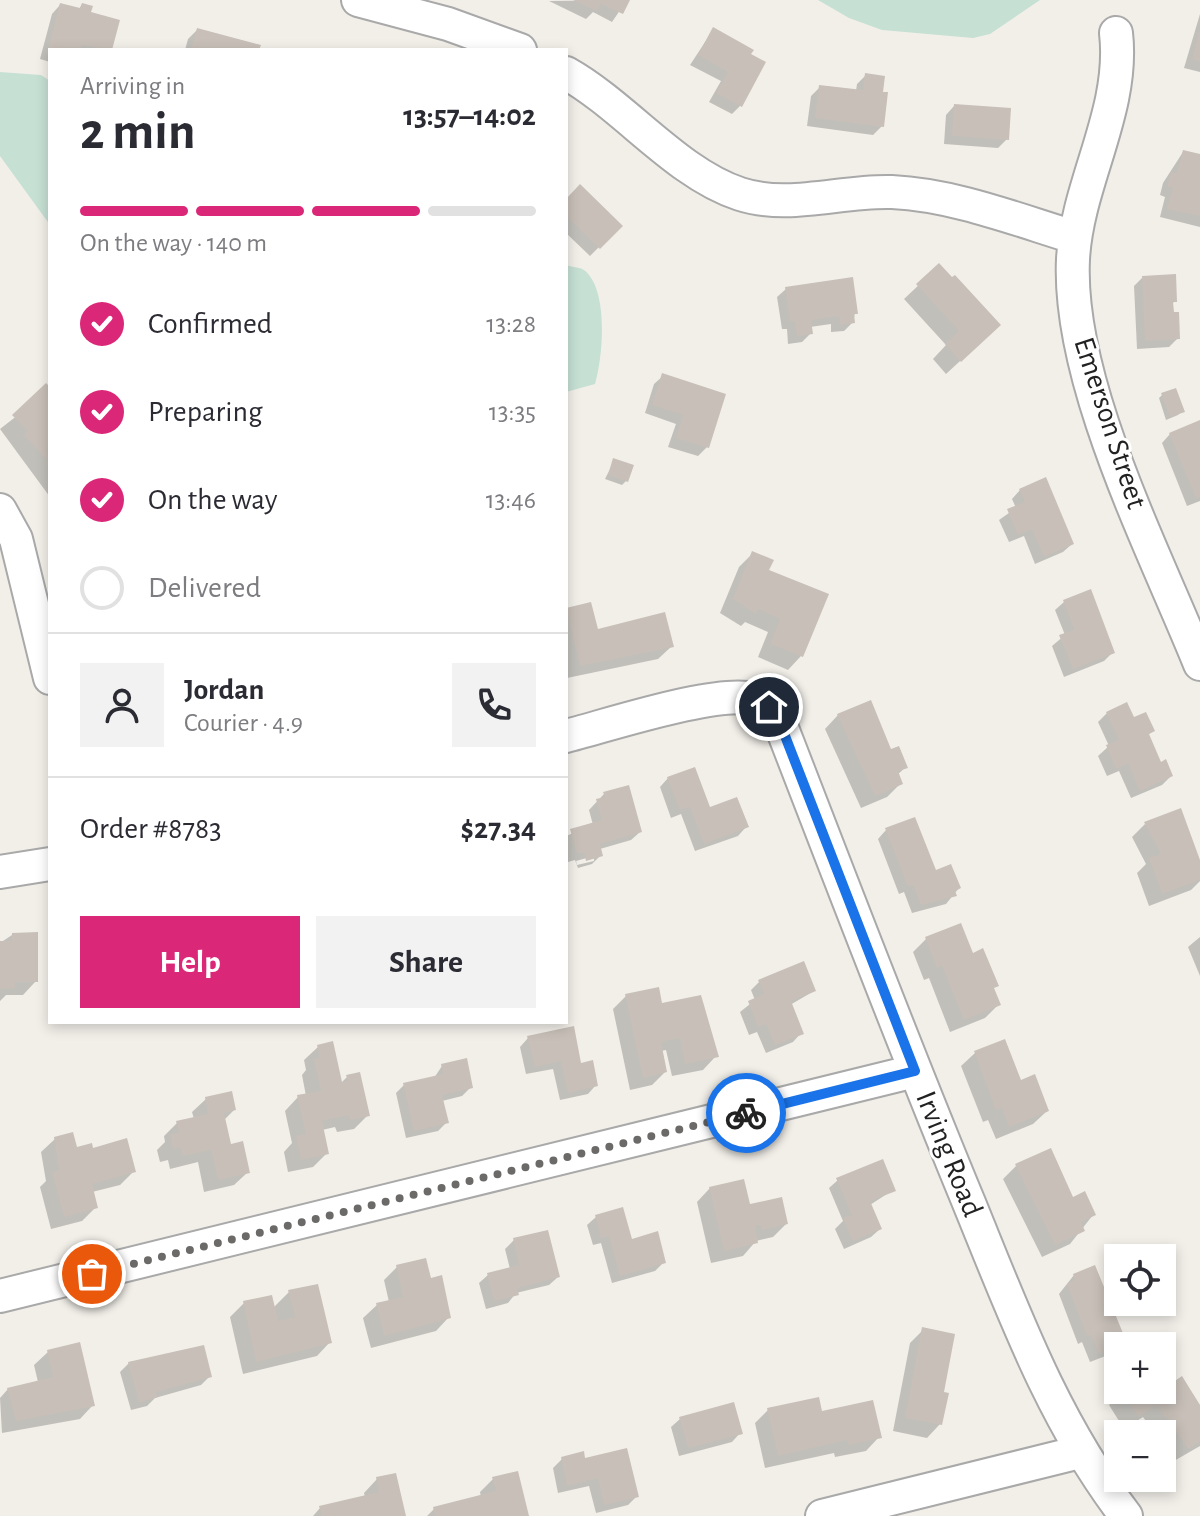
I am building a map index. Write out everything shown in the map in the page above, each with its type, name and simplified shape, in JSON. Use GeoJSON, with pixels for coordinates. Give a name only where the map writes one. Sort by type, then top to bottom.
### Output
{"type":"FeatureCollection","features":[{"type":"Feature","properties":{"kind":"street"},"geometry":{"type":"LineString","coordinates":[[358,0],[448,24],[514,48]]}},
{"type":"Feature","properties":{"kind":"street","name":"Emerson Street"},"geometry":{"type":"LineString","coordinates":[[1116,33],[1118,52],[1113,93],[1074,237],[1074,295],[1087,369],[1109,440],[1186,591],[1200,664]]}},
{"type":"Feature","properties":{"kind":"street"},"geometry":{"type":"LineString","coordinates":[[568,74],[606,98],[690,166],[740,194],[763,200],[904,194],[966,204],[1074,237]]}},
{"type":"Feature","properties":{"kind":"street"},"geometry":{"type":"LineString","coordinates":[[0,510],[16,539],[48,670]]}},
{"type":"Feature","properties":{"kind":"street","name":"Irving Road"},"geometry":{"type":"LineString","coordinates":[[568,736],[720,698],[755,699],[769,707],[780,723],[915,1071],[1042,1382],[1080,1452],[1126,1516]]}},
{"type":"Feature","properties":{"kind":"street"},"geometry":{"type":"LineString","coordinates":[[0,872],[48,864]]}},
{"type":"Feature","properties":{"kind":"street"},"geometry":{"type":"LineString","coordinates":[[0,1296],[915,1071]]}},
{"type":"Feature","properties":{"kind":"street"},"geometry":{"type":"LineString","coordinates":[[822,1516],[1080,1452]]}},
{"type":"Feature","properties":{"kind":"green space"},"geometry":{"type":"Polygon","coordinates":[[[818,0],[1040,0],[990,34],[973,38],[882,30],[849,18],[818,0]]]}},
{"type":"Feature","properties":{"kind":"green space"},"geometry":{"type":"Polygon","coordinates":[[[0,72],[41,75],[48,80],[48,222],[0,156],[0,72]]]}},
{"type":"Feature","properties":{"kind":"green space"},"geometry":{"type":"Polygon","coordinates":[[[568,266],[582,269],[592,279],[601,307],[602,341],[595,384],[568,391],[568,266]]]}},
{"type":"Feature","properties":{"kind":"building"},"geometry":{"type":"Polygon","coordinates":[[[573,0],[630,0],[623,14],[601,4],[597,11],[573,0]]]}},
{"type":"Feature","properties":{"kind":"building"},"geometry":{"type":"Polygon","coordinates":[[[60,3],[80,8],[82,3],[93,6],[91,12],[120,20],[113,48],[82,45],[81,48],[49,48],[60,3]]]}},
{"type":"Feature","properties":{"kind":"building"},"geometry":{"type":"Polygon","coordinates":[[[713,27],[754,50],[751,54],[766,62],[742,107],[716,93],[728,72],[698,55],[713,27]]]}},
{"type":"Feature","properties":{"kind":"building"},"geometry":{"type":"Polygon","coordinates":[[[197,28],[261,45],[260,48],[192,48],[197,28]]]}},
{"type":"Feature","properties":{"kind":"building"},"geometry":{"type":"Polygon","coordinates":[[[1200,32],[1200,62],[1192,59],[1200,32]]]}},
{"type":"Feature","properties":{"kind":"building"},"geometry":{"type":"Polygon","coordinates":[[[865,73],[885,76],[883,92],[888,92],[884,127],[815,118],[819,85],[863,90],[865,73]]]}},
{"type":"Feature","properties":{"kind":"building"},"geometry":{"type":"Polygon","coordinates":[[[954,104],[1011,108],[1009,140],[952,136],[954,104]]]}},
{"type":"Feature","properties":{"kind":"building"},"geometry":{"type":"Polygon","coordinates":[[[1183,150],[1200,154],[1200,216],[1167,209],[1173,188],[1167,187],[1171,172],[1177,173],[1183,150]]]}},
{"type":"Feature","properties":{"kind":"building"},"geometry":{"type":"Polygon","coordinates":[[[580,184],[623,226],[600,249],[568,218],[568,197],[580,184]]]}},
{"type":"Feature","properties":{"kind":"building"},"geometry":{"type":"Polygon","coordinates":[[[939,263],[952,277],[955,275],[1001,325],[961,362],[945,344],[959,331],[916,284],[939,263]]]}},
{"type":"Feature","properties":{"kind":"building"},"geometry":{"type":"Polygon","coordinates":[[[1176,274],[1177,302],[1173,302],[1174,312],[1179,312],[1180,339],[1145,341],[1142,276],[1176,274]]]}},
{"type":"Feature","properties":{"kind":"building"},"geometry":{"type":"Polygon","coordinates":[[[853,277],[858,314],[854,314],[855,323],[840,325],[839,316],[811,320],[813,334],[797,336],[795,321],[790,322],[785,287],[853,277]]]}},
{"type":"Feature","properties":{"kind":"building"},"geometry":{"type":"Polygon","coordinates":[[[662,373],[726,394],[709,448],[676,438],[683,415],[652,405],[662,373]]]}},
{"type":"Feature","properties":{"kind":"building"},"geometry":{"type":"Polygon","coordinates":[[[46,383],[48,385],[48,461],[24,435],[28,431],[12,415],[46,383]]]}},
{"type":"Feature","properties":{"kind":"building"},"geometry":{"type":"Polygon","coordinates":[[[1176,388],[1185,412],[1170,417],[1161,393],[1176,388]]]}},
{"type":"Feature","properties":{"kind":"building"},"geometry":{"type":"Polygon","coordinates":[[[1200,420],[1200,497],[1196,498],[1169,433],[1200,420]]]}},
{"type":"Feature","properties":{"kind":"building"},"geometry":{"type":"Polygon","coordinates":[[[613,458],[634,465],[628,482],[608,475],[613,458]]]}},
{"type":"Feature","properties":{"kind":"building"},"geometry":{"type":"Polygon","coordinates":[[[1046,477],[1074,544],[1044,557],[1032,529],[1018,535],[1007,509],[1025,502],[1019,489],[1046,477]]]}},
{"type":"Feature","properties":{"kind":"building"},"geometry":{"type":"Polygon","coordinates":[[[752,551],[774,560],[769,570],[829,594],[803,657],[770,644],[780,619],[758,609],[756,614],[733,599],[752,551]]]}},
{"type":"Feature","properties":{"kind":"building"},"geometry":{"type":"Polygon","coordinates":[[[1091,589],[1115,653],[1073,669],[1059,635],[1074,630],[1063,600],[1091,589]]]}},
{"type":"Feature","properties":{"kind":"building"},"geometry":{"type":"Polygon","coordinates":[[[591,602],[598,629],[665,612],[674,647],[580,666],[568,608],[591,602]]]}},
{"type":"Feature","properties":{"kind":"building"},"geometry":{"type":"Polygon","coordinates":[[[871,700],[891,749],[899,746],[908,768],[898,771],[903,784],[875,796],[837,714],[871,700]]]}},
{"type":"Feature","properties":{"kind":"building"},"geometry":{"type":"Polygon","coordinates":[[[1127,702],[1134,717],[1146,712],[1155,731],[1149,734],[1161,762],[1166,759],[1173,776],[1140,791],[1128,763],[1116,769],[1106,745],[1119,740],[1106,712],[1127,702]]]}},
{"type":"Feature","properties":{"kind":"building"},"geometry":{"type":"Polygon","coordinates":[[[695,767],[710,807],[737,797],[749,827],[704,844],[690,807],[680,810],[667,777],[695,767]]]}},
{"type":"Feature","properties":{"kind":"building"},"geometry":{"type":"Polygon","coordinates":[[[629,785],[642,832],[600,844],[603,856],[586,861],[584,852],[577,854],[570,829],[602,820],[596,799],[605,797],[603,792],[629,785]]]}},
{"type":"Feature","properties":{"kind":"building"},"geometry":{"type":"Polygon","coordinates":[[[1181,808],[1200,860],[1200,880],[1162,894],[1149,858],[1161,854],[1144,822],[1181,808]]]}},
{"type":"Feature","properties":{"kind":"building"},"geometry":{"type":"Polygon","coordinates":[[[915,817],[936,870],[951,864],[961,888],[955,891],[957,896],[921,905],[913,885],[908,887],[885,828],[915,817]]]}},
{"type":"Feature","properties":{"kind":"building"},"geometry":{"type":"Polygon","coordinates":[[[961,923],[973,953],[983,948],[999,986],[994,988],[1001,1005],[964,1020],[942,966],[937,968],[925,937],[961,923]]]}},
{"type":"Feature","properties":{"kind":"building"},"geometry":{"type":"Polygon","coordinates":[[[38,932],[38,982],[15,982],[15,988],[0,989],[0,941],[12,941],[12,933],[38,932]]]}},
{"type":"Feature","properties":{"kind":"building"},"geometry":{"type":"Polygon","coordinates":[[[804,961],[816,991],[791,1001],[804,1034],[775,1045],[766,1024],[758,1027],[748,1001],[764,994],[758,980],[804,961]]]}},
{"type":"Feature","properties":{"kind":"building"},"geometry":{"type":"Polygon","coordinates":[[[659,987],[662,1003],[701,995],[719,1057],[685,1064],[680,1038],[661,1042],[667,1072],[643,1078],[625,994],[659,987]]]}},
{"type":"Feature","properties":{"kind":"building"},"geometry":{"type":"Polygon","coordinates":[[[574,1026],[581,1063],[593,1060],[598,1086],[568,1093],[561,1061],[535,1067],[527,1036],[574,1026]]]}},
{"type":"Feature","properties":{"kind":"building"},"geometry":{"type":"Polygon","coordinates":[[[1005,1039],[1021,1080],[1035,1074],[1049,1111],[1009,1127],[1002,1108],[996,1110],[974,1051],[1005,1039]]]}},
{"type":"Feature","properties":{"kind":"building"},"geometry":{"type":"Polygon","coordinates":[[[333,1041],[342,1082],[348,1081],[346,1075],[360,1072],[370,1116],[350,1120],[349,1115],[322,1121],[329,1154],[301,1160],[296,1136],[306,1134],[297,1095],[321,1091],[314,1059],[320,1058],[317,1045],[333,1041]]]}},
{"type":"Feature","properties":{"kind":"building"},"geometry":{"type":"Polygon","coordinates":[[[467,1058],[473,1088],[442,1095],[449,1123],[414,1131],[403,1083],[443,1074],[441,1064],[467,1058]]]}},
{"type":"Feature","properties":{"kind":"building"},"geometry":{"type":"Polygon","coordinates":[[[232,1091],[236,1110],[224,1113],[231,1144],[243,1141],[250,1173],[218,1180],[211,1150],[183,1156],[181,1148],[173,1149],[170,1135],[179,1132],[176,1121],[208,1114],[205,1097],[232,1091]]]}},
{"type":"Feature","properties":{"kind":"building"},"geometry":{"type":"Polygon","coordinates":[[[73,1132],[77,1147],[92,1143],[93,1148],[127,1138],[136,1172],[92,1184],[98,1208],[64,1217],[52,1172],[59,1170],[54,1137],[73,1132]]]}},
{"type":"Feature","properties":{"kind":"building"},"geometry":{"type":"Polygon","coordinates":[[[1051,1148],[1073,1197],[1085,1191],[1096,1215],[1081,1222],[1085,1231],[1055,1245],[1015,1164],[1051,1148]]]}},
{"type":"Feature","properties":{"kind":"building"},"geometry":{"type":"Polygon","coordinates":[[[883,1159],[896,1191],[870,1201],[882,1229],[853,1241],[843,1218],[852,1215],[836,1178],[883,1159]]]}},
{"type":"Feature","properties":{"kind":"building"},"geometry":{"type":"Polygon","coordinates":[[[744,1179],[750,1204],[782,1197],[788,1224],[762,1230],[761,1225],[755,1226],[758,1243],[724,1251],[709,1187],[744,1179]]]}},
{"type":"Feature","properties":{"kind":"building"},"geometry":{"type":"Polygon","coordinates":[[[623,1207],[632,1239],[658,1231],[666,1263],[620,1276],[609,1236],[601,1238],[595,1215],[623,1207]]]}},
{"type":"Feature","properties":{"kind":"building"},"geometry":{"type":"Polygon","coordinates":[[[548,1230],[560,1277],[517,1288],[519,1295],[494,1301],[487,1273],[519,1265],[513,1238],[548,1230]]]}},
{"type":"Feature","properties":{"kind":"building"},"geometry":{"type":"Polygon","coordinates":[[[426,1258],[431,1278],[442,1275],[451,1318],[384,1336],[376,1303],[403,1297],[396,1265],[426,1258]]]}},
{"type":"Feature","properties":{"kind":"building"},"geometry":{"type":"Polygon","coordinates":[[[1095,1265],[1104,1287],[1104,1316],[1116,1316],[1122,1332],[1104,1332],[1104,1352],[1099,1354],[1091,1335],[1087,1336],[1067,1284],[1075,1280],[1073,1274],[1095,1265]]]}},
{"type":"Feature","properties":{"kind":"building"},"geometry":{"type":"Polygon","coordinates":[[[318,1284],[332,1343],[256,1362],[243,1301],[272,1295],[278,1321],[295,1317],[288,1290],[318,1284]]]}},
{"type":"Feature","properties":{"kind":"building"},"geometry":{"type":"Polygon","coordinates":[[[922,1327],[955,1334],[944,1392],[949,1393],[942,1425],[905,1418],[922,1327]]]}},
{"type":"Feature","properties":{"kind":"building"},"geometry":{"type":"Polygon","coordinates":[[[80,1342],[95,1406],[16,1421],[7,1388],[53,1377],[47,1350],[80,1342]]]}},
{"type":"Feature","properties":{"kind":"building"},"geometry":{"type":"Polygon","coordinates":[[[204,1345],[212,1377],[156,1392],[158,1397],[139,1403],[128,1362],[204,1345]]]}},
{"type":"Feature","properties":{"kind":"building"},"geometry":{"type":"Polygon","coordinates":[[[1182,1376],[1200,1405],[1200,1442],[1188,1449],[1176,1432],[1176,1420],[1168,1420],[1157,1405],[1138,1417],[1130,1404],[1176,1404],[1176,1380],[1182,1376]]]}},
{"type":"Feature","properties":{"kind":"building"},"geometry":{"type":"Polygon","coordinates":[[[819,1397],[822,1411],[873,1400],[882,1438],[848,1445],[847,1440],[778,1456],[767,1408],[819,1397]]]}},
{"type":"Feature","properties":{"kind":"building"},"geometry":{"type":"Polygon","coordinates":[[[734,1402],[743,1434],[688,1448],[679,1417],[734,1402]]]}},
{"type":"Feature","properties":{"kind":"building"},"geometry":{"type":"Polygon","coordinates":[[[627,1448],[639,1497],[604,1505],[598,1478],[567,1486],[561,1457],[584,1451],[585,1458],[627,1448]]]}},
{"type":"Feature","properties":{"kind":"building"},"geometry":{"type":"Polygon","coordinates":[[[518,1471],[529,1516],[435,1516],[433,1507],[496,1491],[492,1477],[518,1471]]]}},
{"type":"Feature","properties":{"kind":"building"},"geometry":{"type":"Polygon","coordinates":[[[396,1473],[406,1516],[322,1516],[319,1506],[379,1492],[376,1477],[396,1473]]]}},
{"type":"Feature","properties":{"kind":"way so far"},"geometry":{"type":"LineString","coordinates":[[92,1274],[746,1113]]}},
{"type":"Feature","properties":{"kind":"route"},"geometry":{"type":"LineString","coordinates":[[746,1113],[915,1071],[780,723],[769,707]]}}]}
